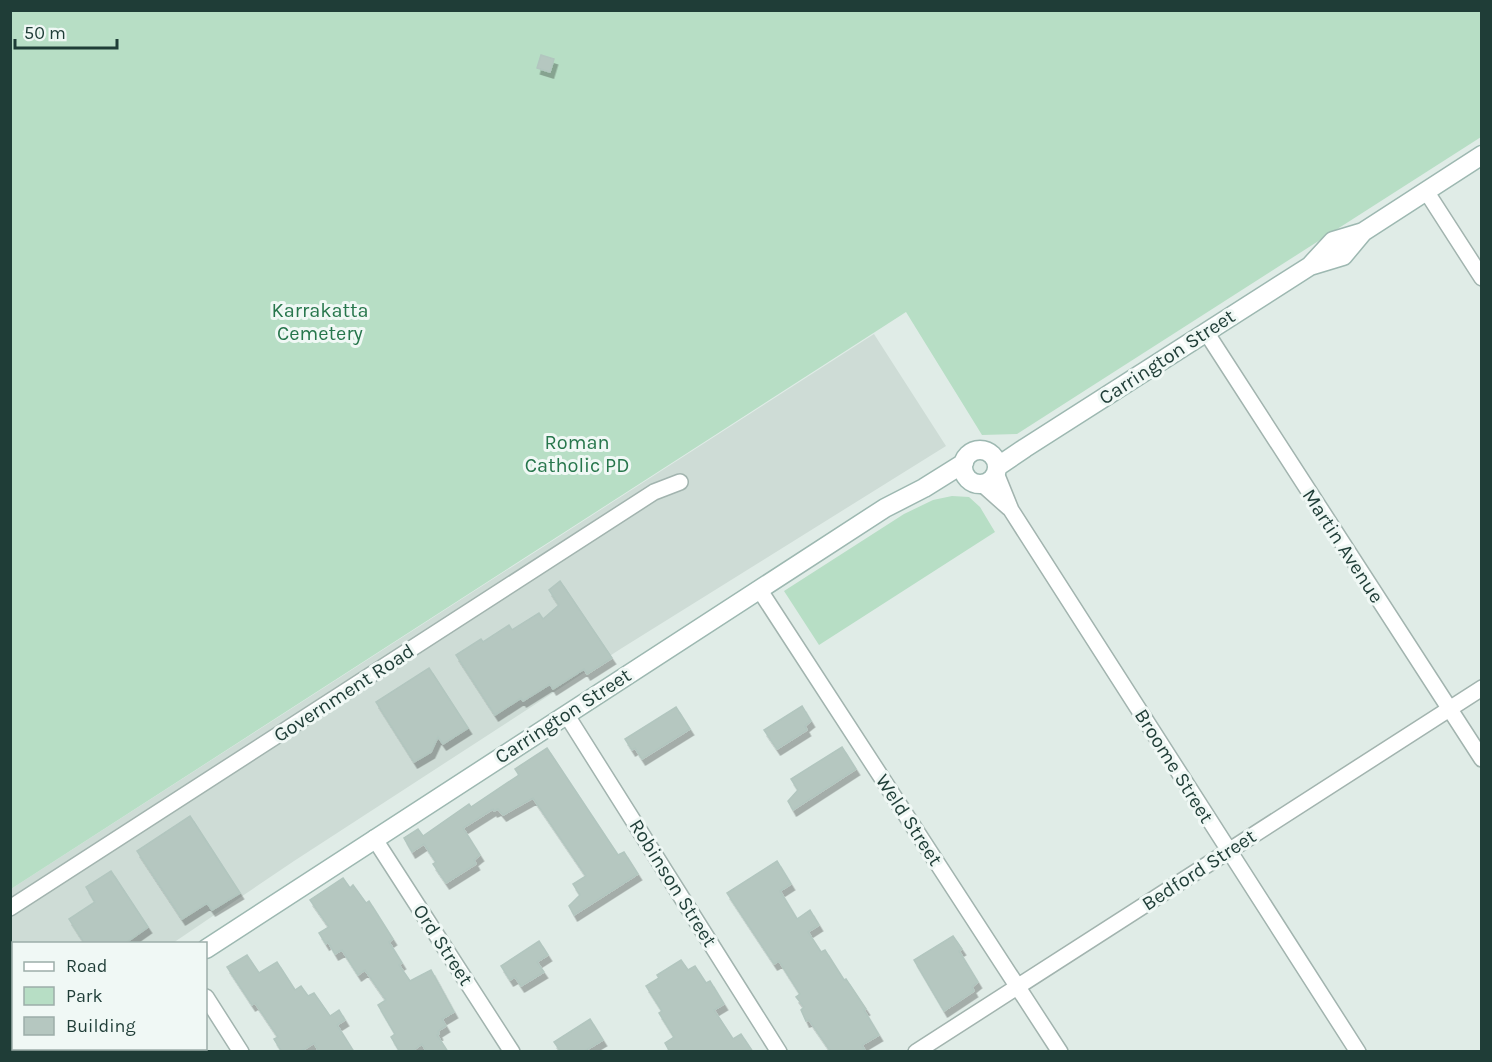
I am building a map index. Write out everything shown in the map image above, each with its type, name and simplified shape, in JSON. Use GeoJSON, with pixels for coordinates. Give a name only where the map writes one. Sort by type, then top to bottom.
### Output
{"type":"FeatureCollection","features":[{"type":"Feature","properties":{"kind":"street","name":"Carrington Street"},"geometry":{"type":"LineString","coordinates":[[207,948],[885,508],[924,488],[983,470],[1025,448],[1310,266],[1333,240],[1363,232],[1482,155]]}},
{"type":"Feature","properties":{"kind":"street"},"geometry":{"type":"LineString","coordinates":[[1425,191],[1482,278]]}},
{"type":"Feature","properties":{"kind":"street","name":"Martin Avenue"},"geometry":{"type":"LineString","coordinates":[[1206,332],[1482,759]]}},
{"type":"Feature","properties":{"kind":"street","name":"Broome Street"},"geometry":{"type":"LineString","coordinates":[[983,470],[1011,510],[1358,1052]]}},
{"type":"Feature","properties":{"kind":"street","name":"Government Road"},"geometry":{"type":"LineString","coordinates":[[10,908],[654,492],[680,482]]}},
{"type":"Feature","properties":{"kind":"street","name":"Weld Street"},"geometry":{"type":"LineString","coordinates":[[759,590],[1060,1052]]}},
{"type":"Feature","properties":{"kind":"street","name":"Bedford Street"},"geometry":{"type":"LineString","coordinates":[[916,1052],[1482,688]]}},
{"type":"Feature","properties":{"kind":"street","name":"Robinson Street"},"geometry":{"type":"LineString","coordinates":[[566,714],[779,1052]]}},
{"type":"Feature","properties":{"kind":"street","name":"Ord Street"},"geometry":{"type":"LineString","coordinates":[[374,838],[512,1052]]}},
{"type":"Feature","properties":{"kind":"street"},"geometry":{"type":"LineString","coordinates":[[207,999],[241,1052]]}},
{"type":"Feature","properties":{"kind":"shaded area"},"geometry":{"type":"Polygon","coordinates":[[[874,334],[946,446],[622,648],[294,861],[174,942],[12,942],[12,1050],[16,1050],[11,1052],[11,889],[874,334]]]}},
{"type":"Feature","properties":{"kind":"green space","name":"Karrakatta Cemetery"},"geometry":{"type":"Polygon","coordinates":[[[11,11],[1481,11],[1481,137],[1017,434],[982,435],[906,312],[11,889],[11,11]]]}},
{"type":"Feature","properties":{"kind":"green space"},"geometry":{"type":"Polygon","coordinates":[[[952,496],[969,497],[980,507],[995,532],[819,645],[784,591],[904,514],[933,500],[952,496]]]}},
{"type":"Feature","properties":{"kind":"building"},"geometry":{"type":"Polygon","coordinates":[[[541,55],[554,59],[550,72],[537,68],[541,55]]]}},
{"type":"Feature","properties":{"kind":"building"},"geometry":{"type":"Polygon","coordinates":[[[560,581],[612,658],[587,674],[584,669],[553,689],[550,684],[523,701],[521,698],[495,715],[456,655],[481,639],[483,642],[509,625],[512,630],[539,613],[543,619],[559,605],[549,590],[560,581]]]}},
{"type":"Feature","properties":{"kind":"building"},"geometry":{"type":"Polygon","coordinates":[[[429,668],[468,728],[443,744],[438,737],[431,752],[414,762],[376,702],[429,668]]]}},
{"type":"Feature","properties":{"kind":"building"},"geometry":{"type":"Polygon","coordinates":[[[802,706],[811,721],[805,726],[807,730],[777,749],[764,730],[802,706]]]}},
{"type":"Feature","properties":{"kind":"building"},"geometry":{"type":"Polygon","coordinates":[[[676,707],[690,729],[642,759],[625,739],[676,707]]]}},
{"type":"Feature","properties":{"kind":"building"},"geometry":{"type":"Polygon","coordinates":[[[842,747],[856,769],[793,810],[788,801],[798,790],[791,779],[842,747]]]}},
{"type":"Feature","properties":{"kind":"building"},"geometry":{"type":"Polygon","coordinates":[[[547,748],[618,855],[624,852],[638,874],[574,915],[569,906],[580,895],[573,884],[586,876],[533,798],[503,815],[498,809],[494,811],[493,809],[463,828],[480,855],[474,860],[476,864],[446,883],[433,864],[436,862],[424,844],[412,852],[404,838],[418,829],[423,836],[469,804],[471,807],[519,775],[515,769],[547,748]]]}},
{"type":"Feature","properties":{"kind":"building"},"geometry":{"type":"Polygon","coordinates":[[[190,816],[240,893],[212,910],[207,903],[182,919],[137,851],[190,816]]]}},
{"type":"Feature","properties":{"kind":"building"},"geometry":{"type":"Polygon","coordinates":[[[777,861],[791,884],[780,891],[797,919],[810,910],[819,925],[808,932],[821,952],[825,950],[844,980],[846,979],[866,1009],[864,1010],[879,1035],[862,1045],[866,1052],[831,1052],[809,1020],[806,1021],[801,1010],[804,1007],[796,997],[800,994],[779,961],[774,964],[727,893],[777,861]]]}},
{"type":"Feature","properties":{"kind":"building"},"geometry":{"type":"Polygon","coordinates":[[[111,871],[148,927],[127,942],[84,942],[69,919],[95,902],[86,887],[111,871]]]}},
{"type":"Feature","properties":{"kind":"building"},"geometry":{"type":"Polygon","coordinates":[[[343,878],[350,888],[353,885],[366,903],[369,901],[393,939],[389,942],[402,963],[399,965],[410,981],[431,970],[454,1012],[442,1019],[446,1026],[438,1031],[437,1035],[448,1052],[427,1052],[422,1044],[411,1052],[400,1052],[391,1037],[395,1034],[378,1005],[386,1000],[365,970],[358,975],[342,950],[335,954],[319,933],[329,927],[310,900],[343,878]]]}},
{"type":"Feature","properties":{"kind":"building"},"geometry":{"type":"Polygon","coordinates":[[[953,936],[962,949],[959,951],[978,982],[972,987],[974,991],[944,1011],[914,960],[953,936]]]}},
{"type":"Feature","properties":{"kind":"building"},"geometry":{"type":"Polygon","coordinates":[[[539,941],[548,955],[537,962],[544,972],[521,986],[515,977],[510,980],[501,966],[539,941]]]}},
{"type":"Feature","properties":{"kind":"building"},"geometry":{"type":"Polygon","coordinates":[[[247,955],[259,973],[277,962],[295,990],[301,986],[308,996],[314,993],[330,1016],[339,1010],[345,1020],[337,1025],[354,1052],[319,1052],[314,1043],[300,1052],[282,1052],[274,1039],[278,1037],[255,1003],[252,1005],[227,967],[247,955]]]}},
{"type":"Feature","properties":{"kind":"building"},"geometry":{"type":"Polygon","coordinates":[[[681,960],[688,970],[695,966],[706,983],[710,981],[724,1004],[714,1010],[733,1039],[741,1034],[753,1052],[670,1052],[665,1043],[674,1037],[659,1013],[662,1011],[646,986],[659,978],[657,975],[681,960]]]}},
{"type":"Feature","properties":{"kind":"building"},"geometry":{"type":"Polygon","coordinates":[[[590,1019],[603,1040],[583,1052],[561,1052],[554,1042],[590,1019]]]}},
{"type":"Feature","properties":{"kind":"park label","name":"Roman Catholic PD"},"geometry":{"type":"Point","coordinates":[577,454]}}]}
